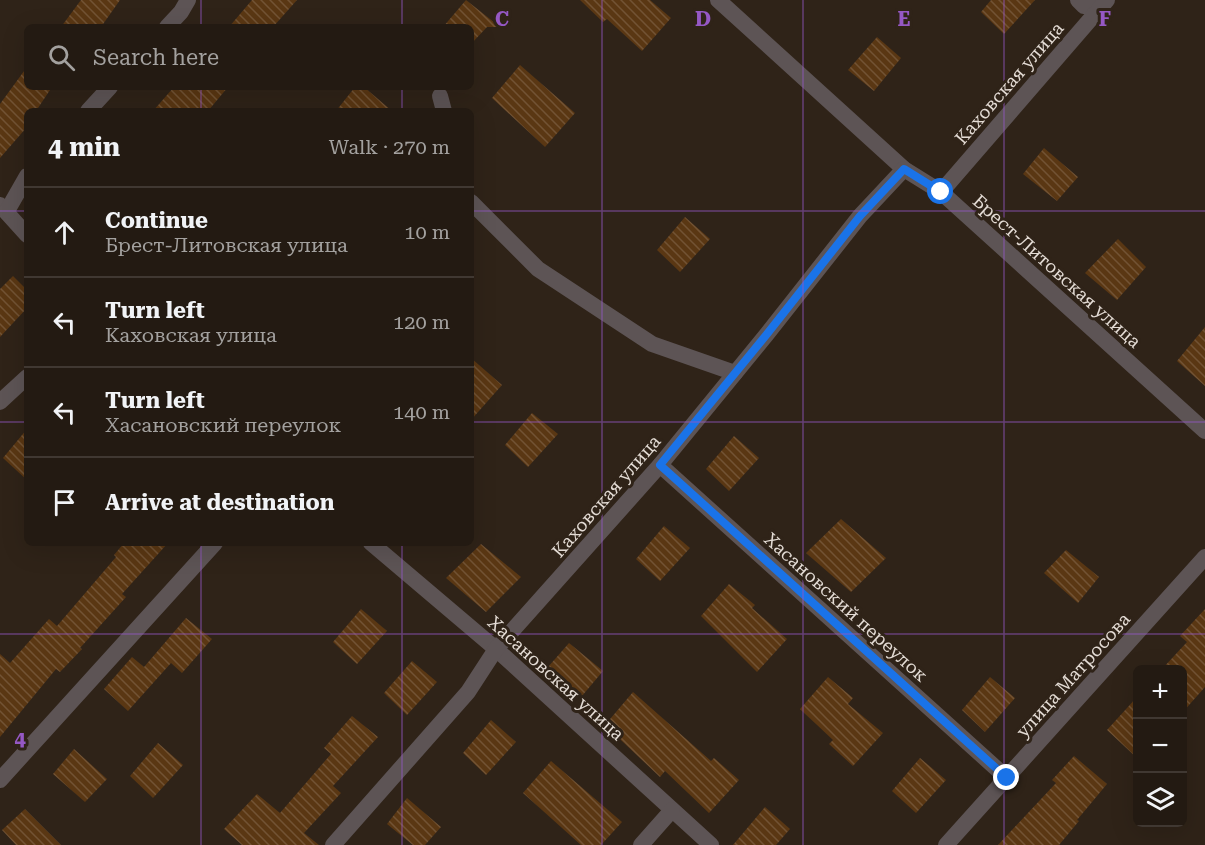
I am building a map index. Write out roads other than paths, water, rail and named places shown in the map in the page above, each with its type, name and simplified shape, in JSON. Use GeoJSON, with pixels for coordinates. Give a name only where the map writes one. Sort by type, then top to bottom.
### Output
{"type":"FeatureCollection","features":[{"type":"Feature","properties":{"kind":"street"},"geometry":{"type":"LineString","coordinates":[[170,24],[188,0]]}},
{"type":"Feature","properties":{"kind":"street","name":"Брест-Литовская улица"},"geometry":{"type":"LineString","coordinates":[[718,0],[904,169],[941,192],[1205,431]]}},
{"type":"Feature","properties":{"kind":"street"},"geometry":{"type":"LineString","coordinates":[[1078,0],[1084,6],[1104,3]]}},
{"type":"Feature","properties":{"kind":"street","name":"Каховская улица"},"geometry":{"type":"LineString","coordinates":[[941,192],[1104,3]]}},
{"type":"Feature","properties":{"kind":"street"},"geometry":{"type":"LineString","coordinates":[[91,108],[107,90]]}},
{"type":"Feature","properties":{"kind":"street","name":"Каховская улица"},"geometry":{"type":"LineString","coordinates":[[333,845],[468,692],[496,649],[660,465],[860,216],[904,169]]}},
{"type":"Feature","properties":{"kind":"street"},"geometry":{"type":"LineString","coordinates":[[24,180],[3,208],[24,232]]}},
{"type":"Feature","properties":{"kind":"street"},"geometry":{"type":"LineString","coordinates":[[474,205],[538,268],[652,344],[735,373]]}},
{"type":"Feature","properties":{"kind":"street"},"geometry":{"type":"LineString","coordinates":[[0,402],[24,379]]}},
{"type":"Feature","properties":{"kind":"street","name":"Хасановский переулок"},"geometry":{"type":"LineString","coordinates":[[660,465],[1007,778]]}},
{"type":"Feature","properties":{"kind":"street"},"geometry":{"type":"LineString","coordinates":[[0,780],[212,546]]}},
{"type":"Feature","properties":{"kind":"street","name":"Хасановская улица"},"geometry":{"type":"LineString","coordinates":[[375,546],[496,649],[711,845]]}},
{"type":"Feature","properties":{"kind":"street","name":"улица Матросова"},"geometry":{"type":"LineString","coordinates":[[946,845],[1205,557]]}},
{"type":"Feature","properties":{"kind":"street"},"geometry":{"type":"LineString","coordinates":[[641,845],[672,810]]}}]}
